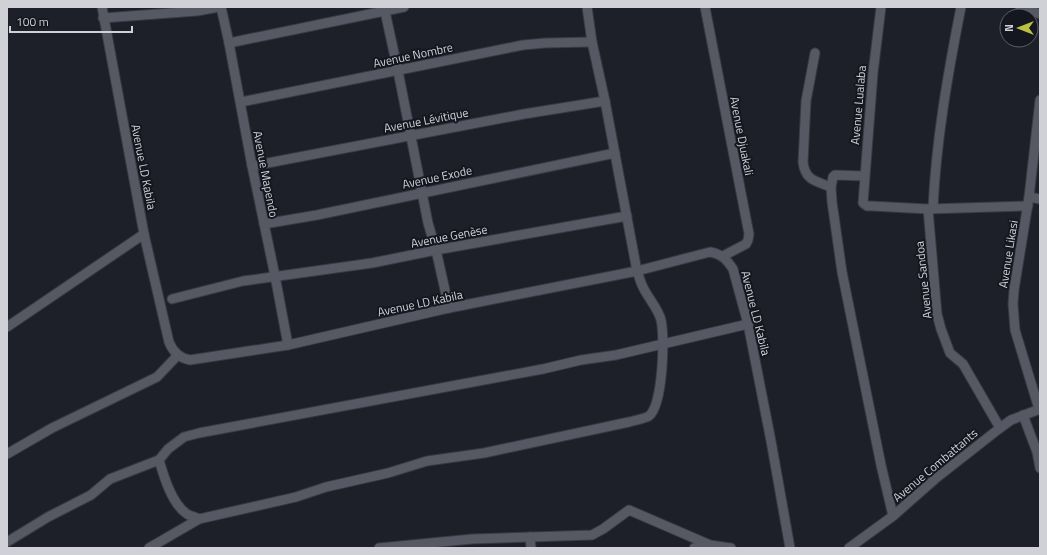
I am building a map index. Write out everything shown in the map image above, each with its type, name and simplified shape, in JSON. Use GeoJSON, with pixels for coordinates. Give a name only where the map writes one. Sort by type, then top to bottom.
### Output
{"type":"FeatureCollection","features":[{"type":"Feature","properties":{"kind":"street","name":"Avenue LD Kabila"},"geometry":{"type":"LineString","coordinates":[[102,7],[144,234],[169,342],[172,350],[183,359],[190,360],[288,345],[449,308],[637,271],[710,252],[717,253],[723,256],[733,269],[748,324],[790,548]]}},
{"type":"Feature","properties":{"kind":"street"},"geometry":{"type":"LineString","coordinates":[[103,18],[197,11],[220,7]]}},
{"type":"Feature","properties":{"kind":"street","name":"Avenue Mapendo"},"geometry":{"type":"LineString","coordinates":[[220,7],[229,43],[252,166],[276,276],[288,345]]}},
{"type":"Feature","properties":{"kind":"street"},"geometry":{"type":"LineString","coordinates":[[229,43],[385,9],[404,7]]}},
{"type":"Feature","properties":{"kind":"street"},"geometry":{"type":"LineString","coordinates":[[149,548],[199,519],[290,498],[326,487],[388,473],[427,461],[484,452],[629,422],[649,416],[657,399],[662,380],[663,343],[661,319],[642,286],[637,271],[605,101],[592,42],[587,7]]}},
{"type":"Feature","properties":{"kind":"street","name":"Avenue Djuakali"},"geometry":{"type":"LineString","coordinates":[[705,7],[749,234],[746,244],[723,256]]}},
{"type":"Feature","properties":{"kind":"street","name":"Avenue Lualaba"},"geometry":{"type":"LineString","coordinates":[[881,7],[873,73],[862,200],[865,205],[871,206],[930,209]]}},
{"type":"Feature","properties":{"kind":"street","name":"Avenue Sandoa"},"geometry":{"type":"LineString","coordinates":[[961,7],[951,58],[930,209],[937,314],[950,353],[963,364],[1000,428]]}},
{"type":"Feature","properties":{"kind":"street"},"geometry":{"type":"LineString","coordinates":[[1020,7],[1040,14]]}},
{"type":"Feature","properties":{"kind":"street"},"geometry":{"type":"LineString","coordinates":[[385,9],[411,134],[421,193],[449,308]]}},
{"type":"Feature","properties":{"kind":"street","name":"Avenue Nombre"},"geometry":{"type":"LineString","coordinates":[[240,102],[398,71],[491,50],[545,43],[592,42]]}},
{"type":"Feature","properties":{"kind":"street"},"geometry":{"type":"LineString","coordinates":[[815,53],[806,101],[803,162],[804,171],[818,183],[831,188]]}},
{"type":"Feature","properties":{"kind":"street","name":"Avenue Likasi"},"geometry":{"type":"LineString","coordinates":[[1039,409],[1018,342],[1014,318],[1014,290],[1028,202],[1040,100]]}},
{"type":"Feature","properties":{"kind":"street","name":"Avenue Lévitique"},"geometry":{"type":"LineString","coordinates":[[252,166],[411,134],[605,101]]}},
{"type":"Feature","properties":{"kind":"street","name":"Avenue Exode"},"geometry":{"type":"LineString","coordinates":[[264,224],[317,215],[615,153]]}},
{"type":"Feature","properties":{"kind":"street"},"geometry":{"type":"LineString","coordinates":[[864,176],[835,175],[833,177],[831,188],[832,202],[842,272],[881,465],[893,516]]}},
{"type":"Feature","properties":{"kind":"street"},"geometry":{"type":"LineString","coordinates":[[930,209],[1040,200]]}},
{"type":"Feature","properties":{"kind":"street","name":"Avenue Genèse"},"geometry":{"type":"LineString","coordinates":[[172,299],[244,281],[372,263],[627,216]]}},
{"type":"Feature","properties":{"kind":"street"},"geometry":{"type":"LineString","coordinates":[[7,328],[144,234]]}},
{"type":"Feature","properties":{"kind":"street"},"geometry":{"type":"LineString","coordinates":[[7,542],[48,517],[91,495],[110,479],[159,460],[168,449],[184,437],[543,369],[748,324]]}},
{"type":"Feature","properties":{"kind":"street"},"geometry":{"type":"LineString","coordinates":[[7,454],[52,428],[157,377],[178,355]]}},
{"type":"Feature","properties":{"kind":"street","name":"Avenue Combattants"},"geometry":{"type":"LineString","coordinates":[[849,548],[893,516],[935,479],[1000,428],[1011,420],[1039,409]]}},
{"type":"Feature","properties":{"kind":"street"},"geometry":{"type":"LineString","coordinates":[[1023,415],[1037,452],[1040,468]]}},
{"type":"Feature","properties":{"kind":"street"},"geometry":{"type":"LineString","coordinates":[[159,460],[166,484],[175,501],[187,514],[199,519]]}},
{"type":"Feature","properties":{"kind":"street"},"geometry":{"type":"LineString","coordinates":[[379,548],[472,539],[592,535],[629,510],[710,545],[731,548]]}},
{"type":"Feature","properties":{"kind":"street"},"geometry":{"type":"LineString","coordinates":[[530,537],[531,548]]}},
{"type":"Feature","properties":{"kind":"street"},"geometry":{"type":"LineString","coordinates":[[694,548],[710,545]]}}]}
